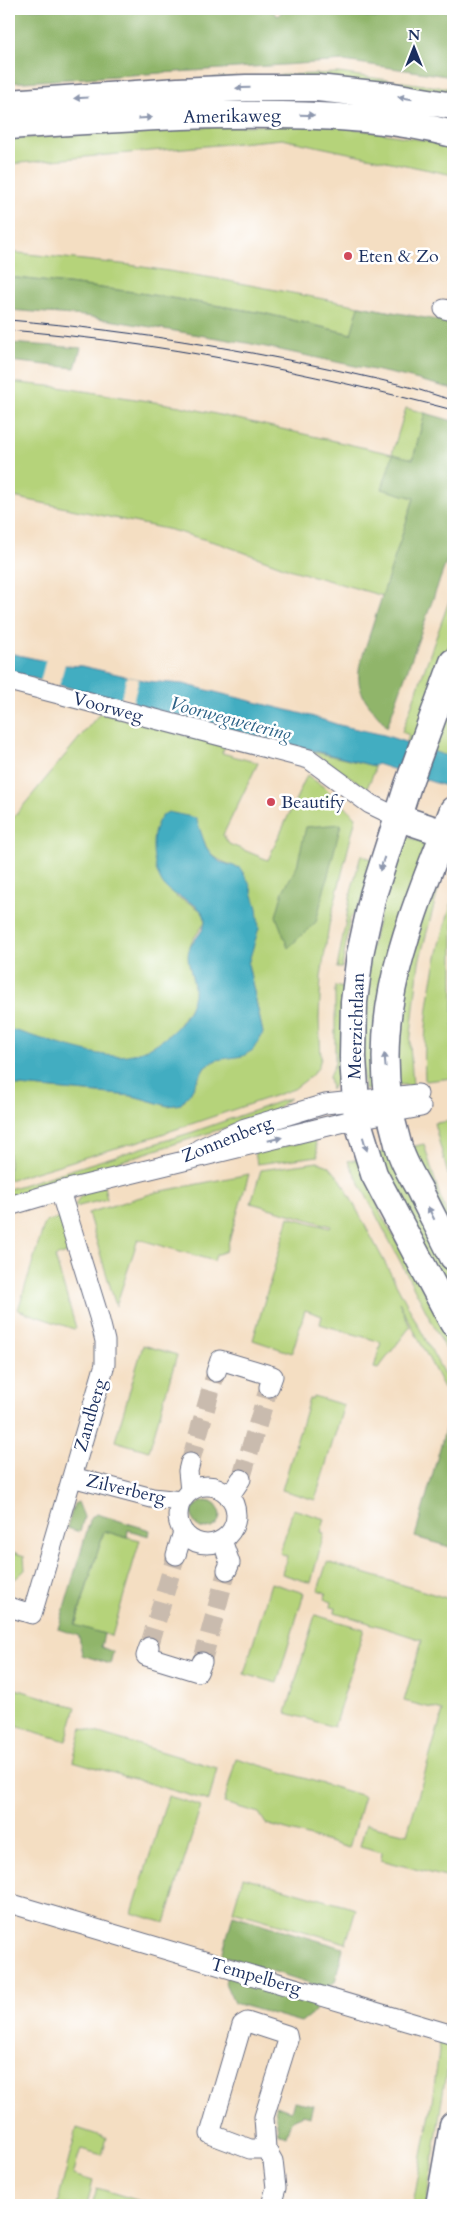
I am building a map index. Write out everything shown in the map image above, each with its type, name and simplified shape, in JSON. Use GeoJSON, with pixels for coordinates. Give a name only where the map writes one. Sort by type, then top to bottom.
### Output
{"type":"FeatureCollection","features":[{"type":"Feature","properties":{"kind":"street","name":"Amerikaweg"},"geometry":{"type":"LineString","coordinates":[[9,103],[188,91],[317,88],[393,96],[453,106]]}},
{"type":"Feature","properties":{"kind":"street","name":"Amerikaweg"},"geometry":{"type":"LineString","coordinates":[[9,126],[241,114],[364,118],[431,128],[453,134]]}},
{"type":"Feature","properties":{"kind":"street","name":"Meerzichtlaan"},"geometry":{"type":"LineString","coordinates":[[453,662],[408,785],[399,818],[372,895],[360,954],[354,1002],[356,1110],[374,1174],[453,1323]]}},
{"type":"Feature","properties":{"kind":"street","name":"Voorweg"},"geometry":{"type":"LineString","coordinates":[[9,681],[308,759],[370,804],[399,818],[450,826]]}},
{"type":"Feature","properties":{"kind":"street","name":"Meerzichtlaan"},"geometry":{"type":"LineString","coordinates":[[450,826],[427,874],[392,982],[384,1046],[389,1105],[398,1146],[453,1257]]}},
{"type":"Feature","properties":{"kind":"street"},"geometry":{"type":"LineString","coordinates":[[356,1110],[420,1100]]}},
{"type":"Feature","properties":{"kind":"street","name":"Zonnenberg"},"geometry":{"type":"LineString","coordinates":[[159,1167],[245,1128],[325,1104],[356,1110]]}},
{"type":"Feature","properties":{"kind":"street","name":"Zonnenberg"},"geometry":{"type":"LineString","coordinates":[[9,1206],[60,1191],[328,1126],[356,1110]]}},
{"type":"Feature","properties":{"kind":"street","name":"Zandberg"},"geometry":{"type":"LineString","coordinates":[[9,1608],[32,1614],[105,1364],[105,1341],[60,1191]]}},
{"type":"Feature","properties":{"kind":"street"},"geometry":{"type":"LineString","coordinates":[[216,1372],[220,1360],[272,1376],[269,1387]]}},
{"type":"Feature","properties":{"kind":"street","name":"Zilverberg"},"geometry":{"type":"LineString","coordinates":[[176,1555],[183,1532],[178,1517],[185,1496],[190,1463]]}},
{"type":"Feature","properties":{"kind":"street","name":"Zilverberg"},"geometry":{"type":"LineString","coordinates":[[72,1477],[152,1498],[185,1496],[207,1486],[215,1487],[229,1497]]}},
{"type":"Feature","properties":{"kind":"street"},"geometry":{"type":"LineString","coordinates":[[183,1532],[197,1543],[214,1543],[222,1540],[230,1533],[236,1515],[234,1505],[229,1497],[241,1479]]}},
{"type":"Feature","properties":{"kind":"street"},"geometry":{"type":"LineString","coordinates":[[222,1540],[230,1563],[227,1570]]}},
{"type":"Feature","properties":{"kind":"street"},"geometry":{"type":"LineString","coordinates":[[149,1646],[146,1656],[198,1672],[202,1662]]}},
{"type":"Feature","properties":{"kind":"street","name":"Tempelberg"},"geometry":{"type":"LineString","coordinates":[[9,1903],[453,2035]]}},
{"type":"Feature","properties":{"kind":"street"},"geometry":{"type":"LineString","coordinates":[[266,2149],[250,2149],[210,2134],[242,2025],[247,2022],[287,2035],[288,2040],[264,2116],[266,2149],[273,2161],[276,2188],[271,2205]]}},
{"type":"Feature","properties":{"kind":"street"},"geometry":{"type":"LineString","coordinates":[[439,2205],[453,2125]]}},
{"type":"Feature","properties":{"kind":"green space"},"geometry":{"type":"Polygon","coordinates":[[[9,9],[64,9],[75,11],[78,9],[271,9],[277,16],[285,9],[326,9],[333,12],[375,18],[438,9],[453,14],[453,77],[344,61],[9,83],[9,9]]]}},
{"type":"Feature","properties":{"kind":"green space"},"geometry":{"type":"Polygon","coordinates":[[[326,9],[438,9],[374,18],[333,12],[326,9]]]}},
{"type":"Feature","properties":{"kind":"green space"},"geometry":{"type":"Polygon","coordinates":[[[338,73],[453,89],[453,98],[213,78],[338,73]]]}},
{"type":"Feature","properties":{"kind":"green space"},"geometry":{"type":"Polygon","coordinates":[[[332,125],[453,145],[453,175],[282,139],[9,164],[9,139],[220,126],[332,125]]]}},
{"type":"Feature","properties":{"kind":"green space"},"geometry":{"type":"Polygon","coordinates":[[[9,252],[130,265],[213,278],[439,321],[427,352],[263,313],[134,292],[9,277],[9,252]]]}},
{"type":"Feature","properties":{"kind":"green space"},"geometry":{"type":"Polygon","coordinates":[[[9,277],[134,292],[263,313],[351,334],[359,306],[453,323],[453,389],[407,377],[247,343],[85,316],[9,310],[9,277]]]}},
{"type":"Feature","properties":{"kind":"green space"},"geometry":{"type":"Polygon","coordinates":[[[9,343],[81,348],[75,368],[9,361],[9,343]]]}},
{"type":"Feature","properties":{"kind":"green space"},"geometry":{"type":"Polygon","coordinates":[[[9,382],[58,387],[180,406],[392,454],[406,408],[425,413],[413,459],[383,488],[414,498],[383,596],[292,570],[221,544],[171,530],[9,496],[9,382]]]}},
{"type":"Feature","properties":{"kind":"green space"},"geometry":{"type":"Polygon","coordinates":[[[425,413],[453,421],[453,543],[387,727],[369,705],[361,691],[359,684],[360,664],[414,498],[382,489],[393,454],[413,459],[425,413]]]}},
{"type":"Feature","properties":{"kind":"green space"},"geometry":{"type":"Polygon","coordinates":[[[453,590],[453,637],[416,746],[406,743],[409,735],[402,732],[453,590]]]}},
{"type":"Feature","properties":{"kind":"green space"},"geometry":{"type":"Polygon","coordinates":[[[453,695],[453,758],[432,751],[453,695]]]}},
{"type":"Feature","properties":{"kind":"green space"},"geometry":{"type":"Polygon","coordinates":[[[100,713],[225,746],[222,753],[258,763],[223,835],[229,844],[268,860],[307,775],[325,788],[356,817],[329,925],[321,977],[319,1019],[321,1058],[318,1068],[310,1077],[294,1089],[153,1137],[9,1180],[9,1085],[133,1096],[168,1106],[181,1104],[190,1093],[205,1067],[216,1060],[229,1057],[263,1033],[248,964],[252,949],[232,865],[215,857],[208,850],[204,841],[176,897],[193,905],[202,912],[205,918],[204,924],[191,944],[189,954],[197,997],[178,1026],[166,1038],[127,1063],[9,1034],[9,823],[100,713]]]}},
{"type":"Feature","properties":{"kind":"green space"},"geometry":{"type":"Polygon","coordinates":[[[311,751],[374,766],[374,772],[367,788],[311,751]]]}},
{"type":"Feature","properties":{"kind":"green space"},"geometry":{"type":"Polygon","coordinates":[[[341,824],[316,922],[288,948],[276,916],[283,891],[297,866],[306,827],[341,824]]]}},
{"type":"Feature","properties":{"kind":"green space"},"geometry":{"type":"Polygon","coordinates":[[[401,835],[426,843],[414,877],[377,1088],[364,1090],[361,1055],[370,951],[401,835]]]}},
{"type":"Feature","properties":{"kind":"green space"},"geometry":{"type":"Polygon","coordinates":[[[361,855],[376,861],[366,894],[350,919],[342,968],[337,968],[352,888],[361,855]]]}},
{"type":"Feature","properties":{"kind":"green space"},"geometry":{"type":"Polygon","coordinates":[[[434,880],[440,883],[419,962],[410,1044],[413,1086],[394,1084],[398,991],[434,880]]]}},
{"type":"Feature","properties":{"kind":"green space"},"geometry":{"type":"Polygon","coordinates":[[[453,899],[453,1078],[425,1081],[425,1035],[431,989],[440,943],[453,899]]]}},
{"type":"Feature","properties":{"kind":"green space"},"geometry":{"type":"Polygon","coordinates":[[[335,986],[348,989],[345,1065],[331,1090],[329,1077],[335,1063],[335,986]]]}},
{"type":"Feature","properties":{"kind":"green space"},"geometry":{"type":"Polygon","coordinates":[[[290,1098],[271,1113],[9,1197],[9,1189],[193,1132],[290,1098]]]}},
{"type":"Feature","properties":{"kind":"green space"},"geometry":{"type":"Polygon","coordinates":[[[453,1121],[453,1193],[434,1123],[453,1121]]]}},
{"type":"Feature","properties":{"kind":"green space"},"geometry":{"type":"Polygon","coordinates":[[[315,1140],[318,1156],[257,1164],[255,1152],[315,1140]]]}},
{"type":"Feature","properties":{"kind":"green space"},"geometry":{"type":"Polygon","coordinates":[[[424,1144],[440,1197],[453,1227],[453,1240],[407,1148],[424,1144]]]}},
{"type":"Feature","properties":{"kind":"green space"},"geometry":{"type":"Polygon","coordinates":[[[392,1150],[453,1269],[453,1308],[374,1154],[392,1150]]]}},
{"type":"Feature","properties":{"kind":"green space"},"geometry":{"type":"Polygon","coordinates":[[[360,1159],[381,1214],[453,1343],[453,1363],[348,1161],[360,1159]]]}},
{"type":"Feature","properties":{"kind":"green space"},"geometry":{"type":"Polygon","coordinates":[[[318,1162],[329,1166],[341,1180],[453,1391],[453,1405],[399,1302],[410,1327],[378,1369],[374,1368],[381,1342],[320,1324],[322,1316],[305,1310],[292,1353],[253,1340],[289,1217],[330,1228],[331,1226],[251,1203],[261,1170],[318,1162]]]}},
{"type":"Feature","properties":{"kind":"green space"},"geometry":{"type":"Polygon","coordinates":[[[249,1174],[226,1251],[216,1255],[214,1261],[138,1239],[116,1306],[88,1213],[157,1192],[249,1174]]]}},
{"type":"Feature","properties":{"kind":"green space"},"geometry":{"type":"Polygon","coordinates":[[[104,1186],[107,1199],[75,1207],[82,1195],[104,1186]]]}},
{"type":"Feature","properties":{"kind":"green space"},"geometry":{"type":"Polygon","coordinates":[[[59,1218],[70,1252],[55,1257],[76,1328],[74,1329],[18,1310],[45,1222],[59,1218]]]}},
{"type":"Feature","properties":{"kind":"green space"},"geometry":{"type":"Polygon","coordinates":[[[143,1345],[177,1355],[149,1451],[115,1441],[143,1345]]]}},
{"type":"Feature","properties":{"kind":"green space"},"geometry":{"type":"Polygon","coordinates":[[[313,1396],[344,1405],[315,1500],[282,1490],[309,1399],[312,1399],[313,1396]]]}},
{"type":"Feature","properties":{"kind":"green space"},"geometry":{"type":"Polygon","coordinates":[[[453,1405],[453,1548],[415,1537],[453,1405]]]}},
{"type":"Feature","properties":{"kind":"green space"},"geometry":{"type":"Polygon","coordinates":[[[206,1501],[216,1505],[220,1515],[216,1525],[206,1529],[196,1525],[192,1515],[196,1505],[206,1501]]]}},
{"type":"Feature","properties":{"kind":"green space"},"geometry":{"type":"Polygon","coordinates":[[[78,1502],[84,1517],[80,1532],[67,1528],[74,1504],[78,1502]]]}},
{"type":"Feature","properties":{"kind":"green space"},"geometry":{"type":"Polygon","coordinates":[[[293,1509],[325,1519],[321,1532],[324,1533],[311,1583],[282,1574],[287,1556],[280,1553],[293,1509]]]}},
{"type":"Feature","properties":{"kind":"green space"},"geometry":{"type":"Polygon","coordinates":[[[97,1514],[150,1530],[149,1536],[128,1530],[127,1538],[104,1531],[75,1625],[104,1634],[101,1647],[113,1652],[110,1664],[82,1655],[79,1636],[58,1629],[91,1517],[97,1514]]]}},
{"type":"Feature","properties":{"kind":"green space"},"geometry":{"type":"Polygon","coordinates":[[[104,1531],[140,1540],[112,1636],[75,1626],[104,1531]]]}},
{"type":"Feature","properties":{"kind":"green space"},"geometry":{"type":"Polygon","coordinates":[[[10,1551],[24,1556],[25,1570],[15,1579],[9,1577],[10,1551]]]}},
{"type":"Feature","properties":{"kind":"green space"},"geometry":{"type":"Polygon","coordinates":[[[327,1562],[453,1600],[453,1879],[381,1860],[382,1852],[360,1846],[366,1824],[407,1834],[443,1711],[404,1701],[422,1640],[335,1612],[336,1608],[331,1607],[332,1602],[324,1599],[326,1593],[318,1590],[327,1562]]]}},
{"type":"Feature","properties":{"kind":"green space"},"geometry":{"type":"Polygon","coordinates":[[[271,1583],[304,1593],[277,1683],[244,1674],[271,1583]]]}},
{"type":"Feature","properties":{"kind":"green space"},"geometry":{"type":"Polygon","coordinates":[[[315,1615],[364,1629],[334,1727],[286,1713],[315,1615]]]}},
{"type":"Feature","properties":{"kind":"green space"},"geometry":{"type":"Polygon","coordinates":[[[9,1687],[76,1707],[66,1741],[9,1724],[9,1687]]]}},
{"type":"Feature","properties":{"kind":"green space"},"geometry":{"type":"Polygon","coordinates":[[[82,1728],[217,1768],[209,1801],[73,1761],[82,1728]]]}},
{"type":"Feature","properties":{"kind":"green space"},"geometry":{"type":"Polygon","coordinates":[[[236,1758],[364,1796],[349,1848],[266,1824],[259,1813],[224,1803],[236,1758]]]}},
{"type":"Feature","properties":{"kind":"green space"},"geometry":{"type":"Polygon","coordinates":[[[168,1796],[201,1806],[165,1923],[132,1913],[168,1796]]]}},
{"type":"Feature","properties":{"kind":"green space"},"geometry":{"type":"Polygon","coordinates":[[[243,1877],[356,1909],[346,1943],[233,1911],[243,1877]]]}},
{"type":"Feature","properties":{"kind":"green space"},"geometry":{"type":"Polygon","coordinates":[[[233,1915],[343,1948],[335,1982],[325,1988],[222,1955],[233,1915]]]}},
{"type":"Feature","properties":{"kind":"green space"},"geometry":{"type":"Polygon","coordinates":[[[228,1971],[317,1999],[315,2011],[301,2022],[234,2003],[225,1983],[228,1971]]]}},
{"type":"Feature","properties":{"kind":"green space"},"geometry":{"type":"Polygon","coordinates":[[[441,2036],[451,2039],[427,2199],[426,2205],[413,2205],[432,2102],[441,2036]]]}},
{"type":"Feature","properties":{"kind":"green space"},"geometry":{"type":"Polygon","coordinates":[[[294,2101],[313,2105],[310,2117],[302,2115],[291,2121],[286,2136],[278,2133],[275,2106],[291,2111],[294,2101]]]}},
{"type":"Feature","properties":{"kind":"green space"},"geometry":{"type":"Polygon","coordinates":[[[77,2128],[107,2138],[102,2155],[81,2149],[73,2175],[93,2181],[87,2205],[57,2205],[77,2128]]]}},
{"type":"Feature","properties":{"kind":"green space"},"geometry":{"type":"Polygon","coordinates":[[[97,2188],[153,2205],[92,2205],[97,2188]]]}},
{"type":"Feature","properties":{"kind":"water","name":"Voorwegwetering"},"geometry":{"type":"Polygon","coordinates":[[[9,653],[64,665],[82,666],[147,681],[183,684],[384,735],[453,758],[453,786],[450,785],[448,787],[377,764],[374,766],[9,672],[9,653]]]}},
{"type":"Feature","properties":{"kind":"water"},"geometry":{"type":"Polygon","coordinates":[[[168,812],[196,818],[206,847],[212,855],[220,862],[240,868],[249,882],[257,908],[259,928],[248,964],[263,1033],[253,1050],[243,1056],[216,1060],[205,1067],[190,1093],[181,1104],[168,1106],[133,1096],[9,1085],[9,1029],[62,1045],[116,1056],[132,1054],[147,1049],[168,1035],[187,1014],[194,994],[188,952],[203,929],[205,920],[199,909],[165,887],[156,870],[153,847],[156,826],[161,817],[168,812]]]}},
{"type":"Feature","properties":{"kind":"pier"},"geometry":{"type":"Polygon","coordinates":[[[46,659],[65,664],[59,686],[40,682],[46,659]]]}},
{"type":"Feature","properties":{"kind":"pier"},"geometry":{"type":"Polygon","coordinates":[[[127,676],[139,679],[132,706],[120,702],[127,676]]]}},
{"type":"Feature","properties":{"kind":"tunnel"},"geometry":{"type":"LineString","coordinates":[[190,1463],[216,1372]]}},
{"type":"Feature","properties":{"kind":"tunnel"},"geometry":{"type":"LineString","coordinates":[[241,1479],[269,1387]]}},
{"type":"Feature","properties":{"kind":"tunnel"},"geometry":{"type":"LineString","coordinates":[[149,1647],[176,1555]]}},
{"type":"Feature","properties":{"kind":"tunnel"},"geometry":{"type":"LineString","coordinates":[[202,1662],[227,1570]]}},
{"type":"Feature","properties":{"kind":"tram line"},"geometry":{"type":"LineString","coordinates":[[9,320],[108,330],[207,345],[305,363],[402,385],[453,400]]}},
{"type":"Feature","properties":{"kind":"tram line"},"geometry":{"type":"LineString","coordinates":[[9,330],[121,342],[233,360],[344,383],[453,410]]}},
{"type":"Feature","properties":{"kind":"place","name":"Eten & Zo"},"geometry":{"type":"Point","coordinates":[348,256]}},
{"type":"Feature","properties":{"kind":"place","name":"Beautify"},"geometry":{"type":"Point","coordinates":[271,802]}}]}
